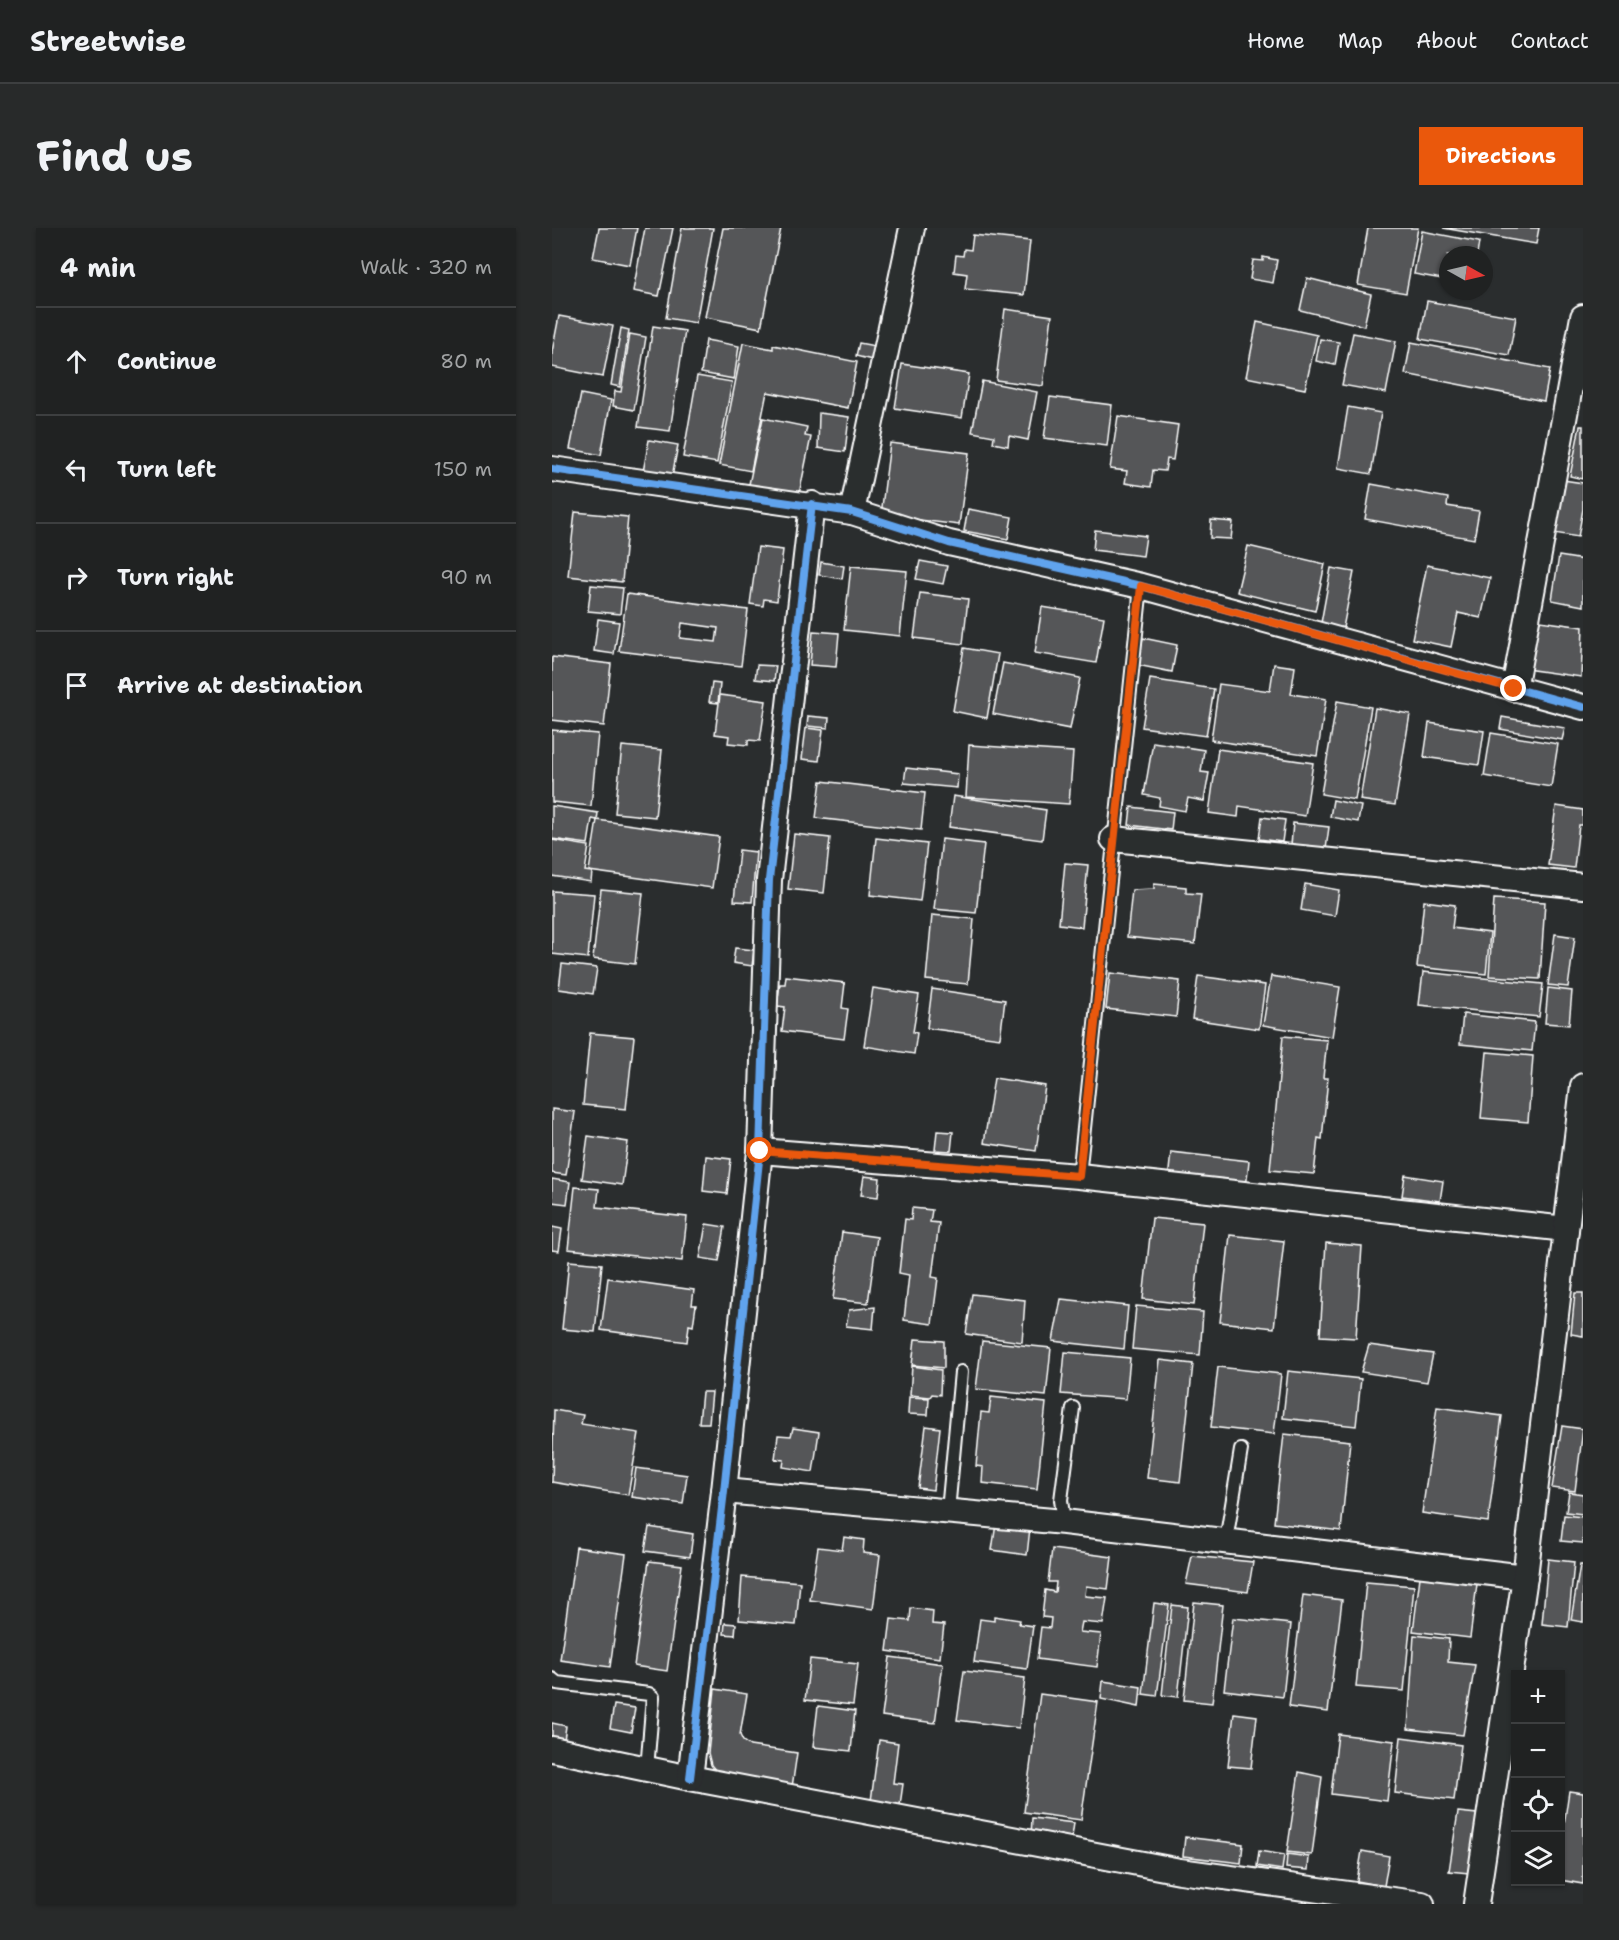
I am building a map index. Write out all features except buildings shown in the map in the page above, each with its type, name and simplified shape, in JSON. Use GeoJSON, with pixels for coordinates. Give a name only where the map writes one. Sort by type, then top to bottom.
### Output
{"type":"FeatureCollection","features":[{"type":"Feature","properties":{"kind":"street"},"geometry":{"type":"LineString","coordinates":[[852,512],[912,228]]}},
{"type":"Feature","properties":{"kind":"street"},"geometry":{"type":"LineString","coordinates":[[1514,689],[1578,371],[1583,317]]}},
{"type":"Feature","properties":{"kind":"street"},"geometry":{"type":"LineString","coordinates":[[552,469],[812,504],[852,512],[949,543],[1141,586],[1583,707]]}},
{"type":"Feature","properties":{"kind":"street"},"geometry":{"type":"LineString","coordinates":[[690,1778],[724,1491],[760,1151],[769,880],[812,504]]}},
{"type":"Feature","properties":{"kind":"street"},"geometry":{"type":"LineString","coordinates":[[1113,839],[1583,886]]}},
{"type":"Feature","properties":{"kind":"street"},"geometry":{"type":"LineString","coordinates":[[1476,1904],[1525,1577],[1583,1086]]}},
{"type":"Feature","properties":{"kind":"street"},"geometry":{"type":"LineString","coordinates":[[760,1151],[1079,1176],[1566,1229]]}},
{"type":"Feature","properties":{"kind":"street"},"geometry":{"type":"LineString","coordinates":[[724,1491],[1064,1522],[1525,1577]]}},
{"type":"Feature","properties":{"kind":"street"},"geometry":{"type":"LineString","coordinates":[[552,1749],[690,1778],[1180,1871],[1422,1904]]}},
{"type":"Feature","properties":{"kind":"lane"},"geometry":{"type":"LineString","coordinates":[[1079,1176],[1141,586]]}},
{"type":"Feature","properties":{"kind":"lane"},"geometry":{"type":"LineString","coordinates":[[948,1510],[960,1372]]}},
{"type":"Feature","properties":{"kind":"lane"},"geometry":{"type":"LineString","coordinates":[[1064,1522],[1061,1500],[1073,1408]]}},
{"type":"Feature","properties":{"kind":"lane"},"geometry":{"type":"LineString","coordinates":[[1226,1541],[1241,1450]]}},
{"type":"Feature","properties":{"kind":"lane"},"geometry":{"type":"LineString","coordinates":[[552,1679],[557,1683],[649,1694],[653,1697],[647,1769]]}},
{"type":"Feature","properties":{"kind":"cycle path"},"geometry":{"type":"LineString","coordinates":[[552,469],[852,512],[949,543],[1141,586],[1583,707]]}},
{"type":"Feature","properties":{"kind":"cycle path"},"geometry":{"type":"LineString","coordinates":[[690,1778],[724,1491],[760,1151],[769,880],[812,504]]}},
{"type":"Feature","properties":{"kind":"route"},"geometry":{"type":"LineString","coordinates":[[760,1151],[1079,1176],[1141,586],[1514,689]]}}]}
